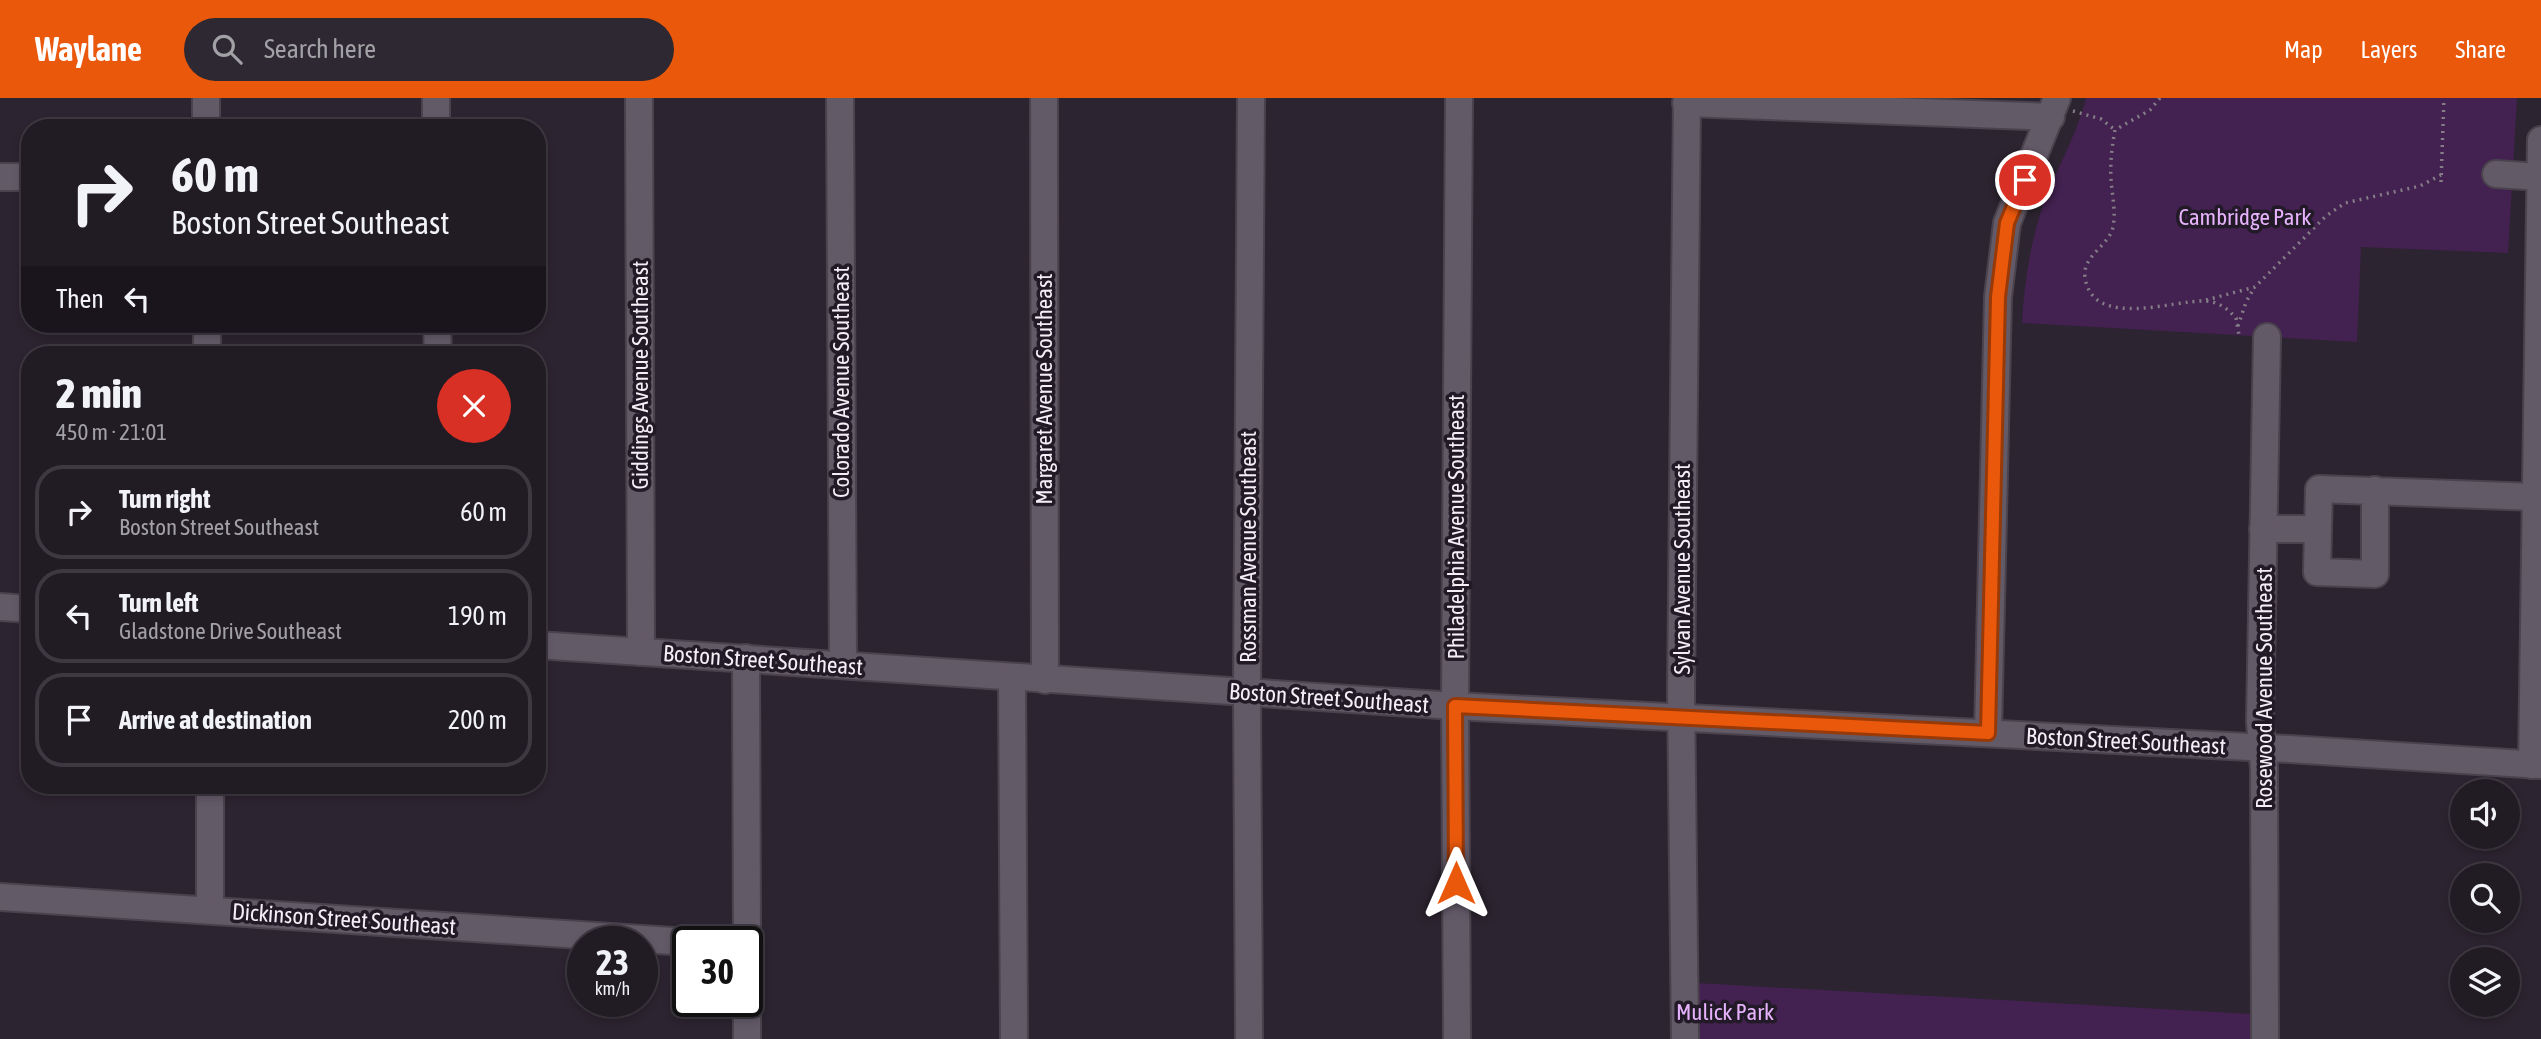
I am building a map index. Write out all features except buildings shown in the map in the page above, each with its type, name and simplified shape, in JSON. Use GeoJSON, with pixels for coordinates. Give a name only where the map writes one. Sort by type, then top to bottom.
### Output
{"type":"FeatureCollection","features":[{"type":"Feature","properties":{"kind":"street"},"geometry":{"type":"LineString","coordinates":[[205,119],[206,98]]}},
{"type":"Feature","properties":{"kind":"street"},"geometry":{"type":"LineString","coordinates":[[436,98],[436,119]]}},
{"type":"Feature","properties":{"kind":"street","name":"Giddings Avenue Southeast"},"geometry":{"type":"LineString","coordinates":[[639,98],[641,652]]}},
{"type":"Feature","properties":{"kind":"street","name":"Colorado Avenue Southeast"},"geometry":{"type":"LineString","coordinates":[[840,98],[843,665]]}},
{"type":"Feature","properties":{"kind":"street","name":"Margaret Avenue Southeast"},"geometry":{"type":"LineString","coordinates":[[1044,98],[1045,680]]}},
{"type":"Feature","properties":{"kind":"street","name":"Rossman Avenue Southeast"},"geometry":{"type":"LineString","coordinates":[[1249,1039],[1247,692],[1251,98]]}},
{"type":"Feature","properties":{"kind":"street","name":"Philadelphia Avenue Southeast"},"geometry":{"type":"LineString","coordinates":[[1457,1039],[1455,706],[1459,98]]}},
{"type":"Feature","properties":{"kind":"street"},"geometry":{"type":"LineString","coordinates":[[1686,100],[2054,107],[2007,223],[1998,297],[1988,733]]}},
{"type":"Feature","properties":{"kind":"street","name":"Sylvan Avenue Southeast"},"geometry":{"type":"LineString","coordinates":[[1685,1039],[1682,717],[1686,100]]}},
{"type":"Feature","properties":{"kind":"street"},"geometry":{"type":"LineString","coordinates":[[2536,765],[2535,497],[2541,140]]}},
{"type":"Feature","properties":{"kind":"street"},"geometry":{"type":"LineString","coordinates":[[2496,174],[2540,177]]}},
{"type":"Feature","properties":{"kind":"street"},"geometry":{"type":"LineString","coordinates":[[0,177],[21,177]]}},
{"type":"Feature","properties":{"kind":"street","name":"Rosewood Avenue Southeast"},"geometry":{"type":"LineString","coordinates":[[2265,1039],[2260,722],[2267,337]]}},
{"type":"Feature","properties":{"kind":"street"},"geometry":{"type":"LineString","coordinates":[[2375,490],[2375,574],[2317,572],[2319,489],[2375,490],[2403,491],[2535,497]]}},
{"type":"Feature","properties":{"kind":"street"},"geometry":{"type":"LineString","coordinates":[[2263,529],[2318,529]]}},
{"type":"Feature","properties":{"kind":"street"},"geometry":{"type":"LineString","coordinates":[[0,607],[21,608]]}},
{"type":"Feature","properties":{"kind":"street","name":"Boston Street Southeast"},"geometry":{"type":"LineString","coordinates":[[546,646],[1455,706],[2536,765]]}},
{"type":"Feature","properties":{"kind":"street"},"geometry":{"type":"LineString","coordinates":[[746,658],[747,926]]}},
{"type":"Feature","properties":{"kind":"street"},"geometry":{"type":"LineString","coordinates":[[1012,677],[1014,1039]]}},
{"type":"Feature","properties":{"kind":"street"},"geometry":{"type":"LineString","coordinates":[[210,794],[210,910]]}},
{"type":"Feature","properties":{"kind":"street","name":"Dickinson Street Southeast"},"geometry":{"type":"LineString","coordinates":[[0,897],[672,941]]}},
{"type":"Feature","properties":{"kind":"street"},"geometry":{"type":"LineString","coordinates":[[747,1017],[747,1039]]}},
{"type":"Feature","properties":{"kind":"path"},"geometry":{"type":"LineString","coordinates":[[2115,130],[2151,110],[2160,98]]}},
{"type":"Feature","properties":{"kind":"path"},"geometry":{"type":"LineString","coordinates":[[2441,183],[2444,98]]}},
{"type":"Feature","properties":{"kind":"path"},"geometry":{"type":"LineString","coordinates":[[2054,107],[2093,116],[2115,130]]}},
{"type":"Feature","properties":{"kind":"path"},"geometry":{"type":"LineString","coordinates":[[2115,130],[2111,164],[2113,229],[2088,262],[2085,270],[2088,287],[2101,301],[2130,309],[2205,300],[2255,286]]}},
{"type":"Feature","properties":{"kind":"path"},"geometry":{"type":"LineString","coordinates":[[2238,327],[2246,302],[2255,286],[2334,209],[2361,198],[2432,182],[2441,175]]}},
{"type":"Feature","properties":{"kind":"path"},"geometry":{"type":"LineString","coordinates":[[2205,300],[2218,303],[2231,312],[2236,318],[2239,335]]}},
{"type":"Feature","properties":{"kind":"green space","name":"Cambridge Park"},"geometry":{"type":"Polygon","coordinates":[[[2086,98],[2517,98],[2508,253],[2361,247],[2357,342],[2022,323],[2024,295],[2036,228],[2086,98]]]}},
{"type":"Feature","properties":{"kind":"green space","name":"Mulick Park"},"geometry":{"type":"Polygon","coordinates":[[[1697,983],[2252,1014],[2252,1039],[1695,1039],[1697,983]]]}},
{"type":"Feature","properties":{"kind":"route"},"geometry":{"type":"LineString","coordinates":[[1456,883],[1455,706],[1988,733],[1998,297],[2007,223],[2025,180]]}}]}
